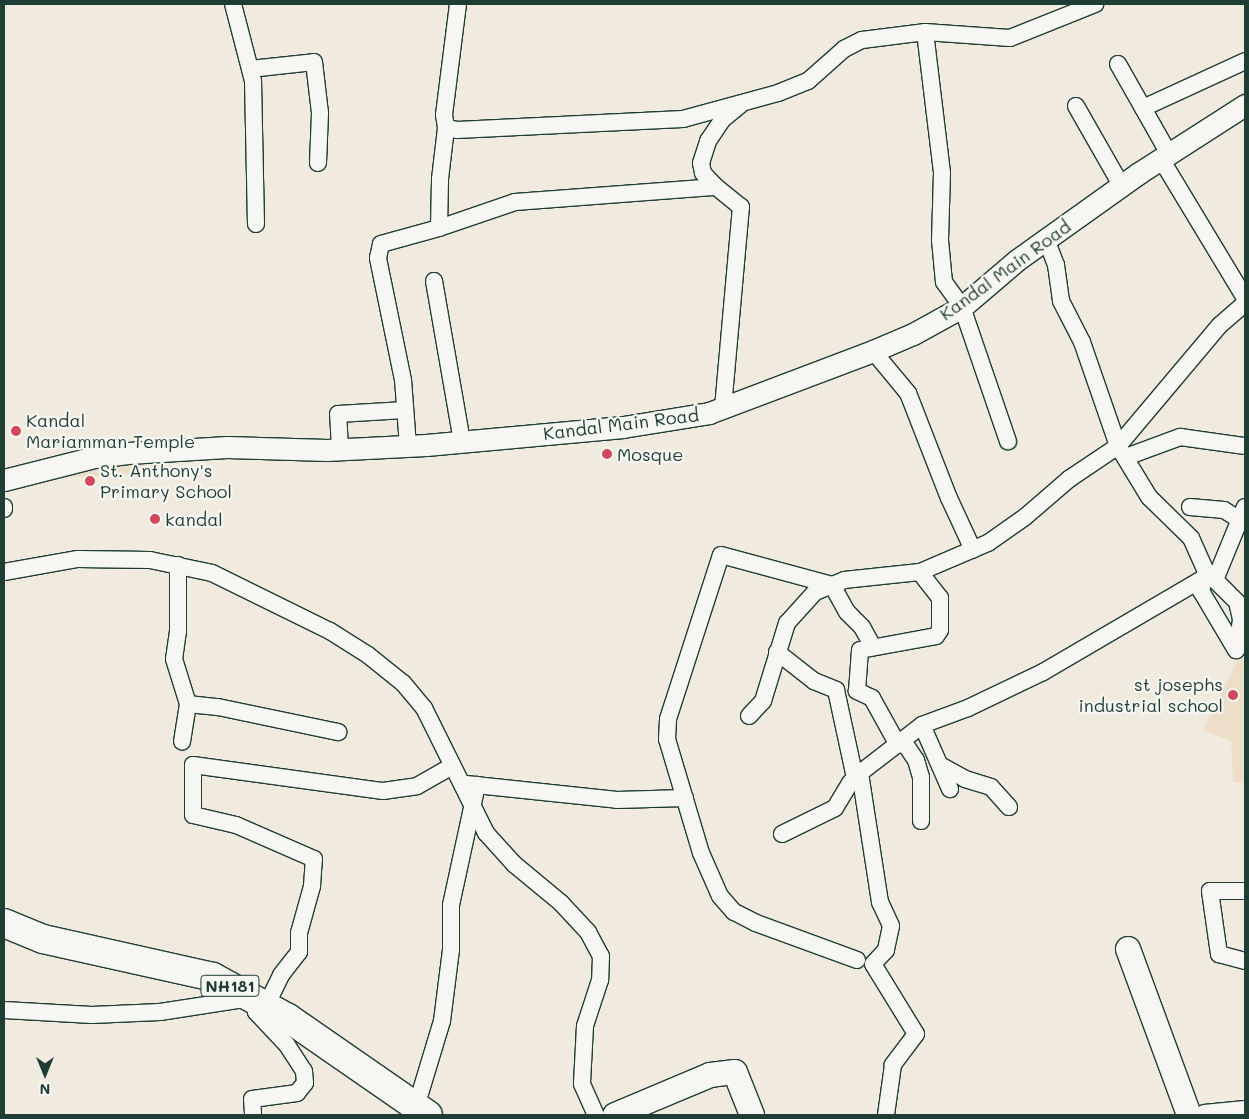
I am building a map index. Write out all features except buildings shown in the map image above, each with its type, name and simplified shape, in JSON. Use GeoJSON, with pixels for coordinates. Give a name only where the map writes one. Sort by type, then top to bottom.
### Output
{"type":"FeatureCollection","features":[{"type":"Feature","properties":{"kind":"highway","name":"NH181"},"geometry":{"type":"LineString","coordinates":[[4,923],[43,939],[214,977],[259,1002],[422,1111]]}},
{"type":"Feature","properties":{"kind":"main road"},"geometry":{"type":"LineString","coordinates":[[1128,949],[1197,1114]]}},
{"type":"Feature","properties":{"kind":"main road"},"geometry":{"type":"LineString","coordinates":[[615,1115],[710,1075],[735,1072],[752,1115]]}},
{"type":"Feature","properties":{"kind":"street"},"geometry":{"type":"LineString","coordinates":[[232,4],[250,69],[256,224]]}},
{"type":"Feature","properties":{"kind":"street"},"geometry":{"type":"LineString","coordinates":[[439,228],[440,179],[446,128],[444,115],[458,4]]}},
{"type":"Feature","properties":{"kind":"street"},"geometry":{"type":"LineString","coordinates":[[446,128],[472,130],[545,124],[653,122],[683,118],[808,81],[844,49],[862,40],[925,32],[1010,38],[1023,35],[1095,4]]}},
{"type":"Feature","properties":{"kind":"street"},"geometry":{"type":"LineString","coordinates":[[925,32],[942,173],[940,261],[944,282],[962,307],[1008,441]]}},
{"type":"Feature","properties":{"kind":"street"},"geometry":{"type":"LineString","coordinates":[[1143,108],[1245,61]]}},
{"type":"Feature","properties":{"kind":"street"},"geometry":{"type":"LineString","coordinates":[[250,69],[314,62],[320,114],[318,163]]}},
{"type":"Feature","properties":{"kind":"street"},"geometry":{"type":"LineString","coordinates":[[1118,64],[1143,108],[1165,156],[1245,298]]}},
{"type":"Feature","properties":{"kind":"street"},"geometry":{"type":"LineString","coordinates":[[723,408],[741,207],[716,188],[703,173],[701,163],[708,141],[722,119],[744,101]]}},
{"type":"Feature","properties":{"kind":"street","name":"Kandal Main Road"},"geometry":{"type":"LineString","coordinates":[[4,480],[95,457],[128,453],[227,447],[340,450],[462,442],[622,427],[723,408],[873,351],[913,334],[962,307],[1046,239],[1165,156],[1245,105]]}},
{"type":"Feature","properties":{"kind":"street"},"geometry":{"type":"LineString","coordinates":[[1076,106],[1121,186]]}},
{"type":"Feature","properties":{"kind":"street"},"geometry":{"type":"LineString","coordinates":[[408,446],[404,380],[378,258],[382,244],[439,228],[515,202],[716,188]]}},
{"type":"Feature","properties":{"kind":"street"},"geometry":{"type":"LineString","coordinates":[[1046,239],[1056,265],[1061,302],[1082,342],[1122,452],[1149,497],[1191,538],[1208,577]]}},
{"type":"Feature","properties":{"kind":"street"},"geometry":{"type":"LineString","coordinates":[[434,281],[462,442]]}},
{"type":"Feature","properties":{"kind":"street"},"geometry":{"type":"LineString","coordinates":[[1122,452],[1220,325],[1245,303]]}},
{"type":"Feature","properties":{"kind":"street"},"geometry":{"type":"LineString","coordinates":[[873,351],[908,393],[949,498],[973,550]]}},
{"type":"Feature","properties":{"kind":"street"},"geometry":{"type":"LineString","coordinates":[[340,450],[338,414],[405,410]]}},
{"type":"Feature","properties":{"kind":"street"},"geometry":{"type":"LineString","coordinates":[[749,716],[762,701],[787,623],[815,592],[832,585],[882,574],[920,572],[973,550],[1025,517],[1069,479],[1122,452],[1180,437],[1241,450]]}},
{"type":"Feature","properties":{"kind":"street"},"geometry":{"type":"LineString","coordinates":[[782,834],[835,808],[858,775],[922,725],[968,708],[1043,672],[1208,577],[1243,514],[1190,507]]}},
{"type":"Feature","properties":{"kind":"street"},"geometry":{"type":"LineString","coordinates":[[857,960],[734,912],[720,896],[702,853],[667,739],[668,720],[721,554],[832,585],[847,612],[862,627],[873,648]]}},
{"type":"Feature","properties":{"kind":"street"},"geometry":{"type":"LineString","coordinates":[[4,572],[78,559],[150,560],[221,577],[330,631],[368,655],[403,683],[424,708],[459,783],[486,833],[514,864],[561,903],[588,932],[601,956],[600,980],[585,1026],[582,1084],[596,1115]]}},
{"type":"Feature","properties":{"kind":"street"},"geometry":{"type":"LineString","coordinates":[[178,566],[174,659],[188,704],[182,742]]}},
{"type":"Feature","properties":{"kind":"street"},"geometry":{"type":"LineString","coordinates":[[920,572],[940,598],[940,630],[936,636],[860,650],[857,691],[872,698],[900,743],[916,760],[920,776],[922,821]]}},
{"type":"Feature","properties":{"kind":"street"},"geometry":{"type":"LineString","coordinates":[[777,652],[814,681],[836,690],[858,775],[880,902],[891,926],[886,950],[873,964],[916,1034],[894,1065],[886,1115]]}},
{"type":"Feature","properties":{"kind":"street"},"geometry":{"type":"LineString","coordinates":[[188,704],[218,707],[338,732]]}},
{"type":"Feature","properties":{"kind":"street"},"geometry":{"type":"LineString","coordinates":[[922,725],[950,789]]}},
{"type":"Feature","properties":{"kind":"street"},"geometry":{"type":"LineString","coordinates":[[254,1115],[252,1100],[297,1093],[305,1083],[304,1071],[287,1045],[256,1012],[259,1002],[299,952],[299,932],[312,886],[314,860],[236,825],[193,815],[193,765],[383,791],[417,786],[452,766]]}},
{"type":"Feature","properties":{"kind":"street"},"geometry":{"type":"LineString","coordinates":[[940,765],[964,779],[991,787],[1009,807]]}},
{"type":"Feature","properties":{"kind":"street"},"geometry":{"type":"LineString","coordinates":[[459,783],[618,800],[686,798]]}},
{"type":"Feature","properties":{"kind":"street"},"geometry":{"type":"LineString","coordinates":[[422,1111],[442,1021],[451,950],[451,905],[477,785]]}},
{"type":"Feature","properties":{"kind":"street"},"geometry":{"type":"LineString","coordinates":[[1245,891],[1210,891],[1219,954],[1245,961]]}},
{"type":"Feature","properties":{"kind":"street"},"geometry":{"type":"LineString","coordinates":[[4,1010],[92,1015],[160,1012],[259,1002]]}},
{"type":"Feature","properties":{"kind":"street"},"geometry":{"type":"LineString","coordinates":[[1197,1114],[1245,1109]]}},
{"type":"Feature","properties":{"kind":"shaded area","name":"St. Anthony's Primary School"},"geometry":{"type":"Polygon","coordinates":[[[148,456],[149,473],[64,477],[63,460],[148,456]]]}},
{"type":"Feature","properties":{"kind":"shaded area","name":"st josephs industrial school"},"geometry":{"type":"Polygon","coordinates":[[[1238,659],[1245,660],[1245,783],[1233,782],[1231,741],[1203,730],[1238,659]]]}},
{"type":"Feature","properties":{"kind":"place","name":"Kandal Mariamman Temple"},"geometry":{"type":"Point","coordinates":[16,431]}},
{"type":"Feature","properties":{"kind":"place","name":"Mosque"},"geometry":{"type":"Point","coordinates":[607,454]}},
{"type":"Feature","properties":{"kind":"place","name":"St. Anthony's Primary School"},"geometry":{"type":"Point","coordinates":[90,481]}},
{"type":"Feature","properties":{"kind":"place","name":"kandal"},"geometry":{"type":"Point","coordinates":[155,519]}},
{"type":"Feature","properties":{"kind":"place","name":"st josephs industrial school"},"geometry":{"type":"Point","coordinates":[1233,695]}}]}
